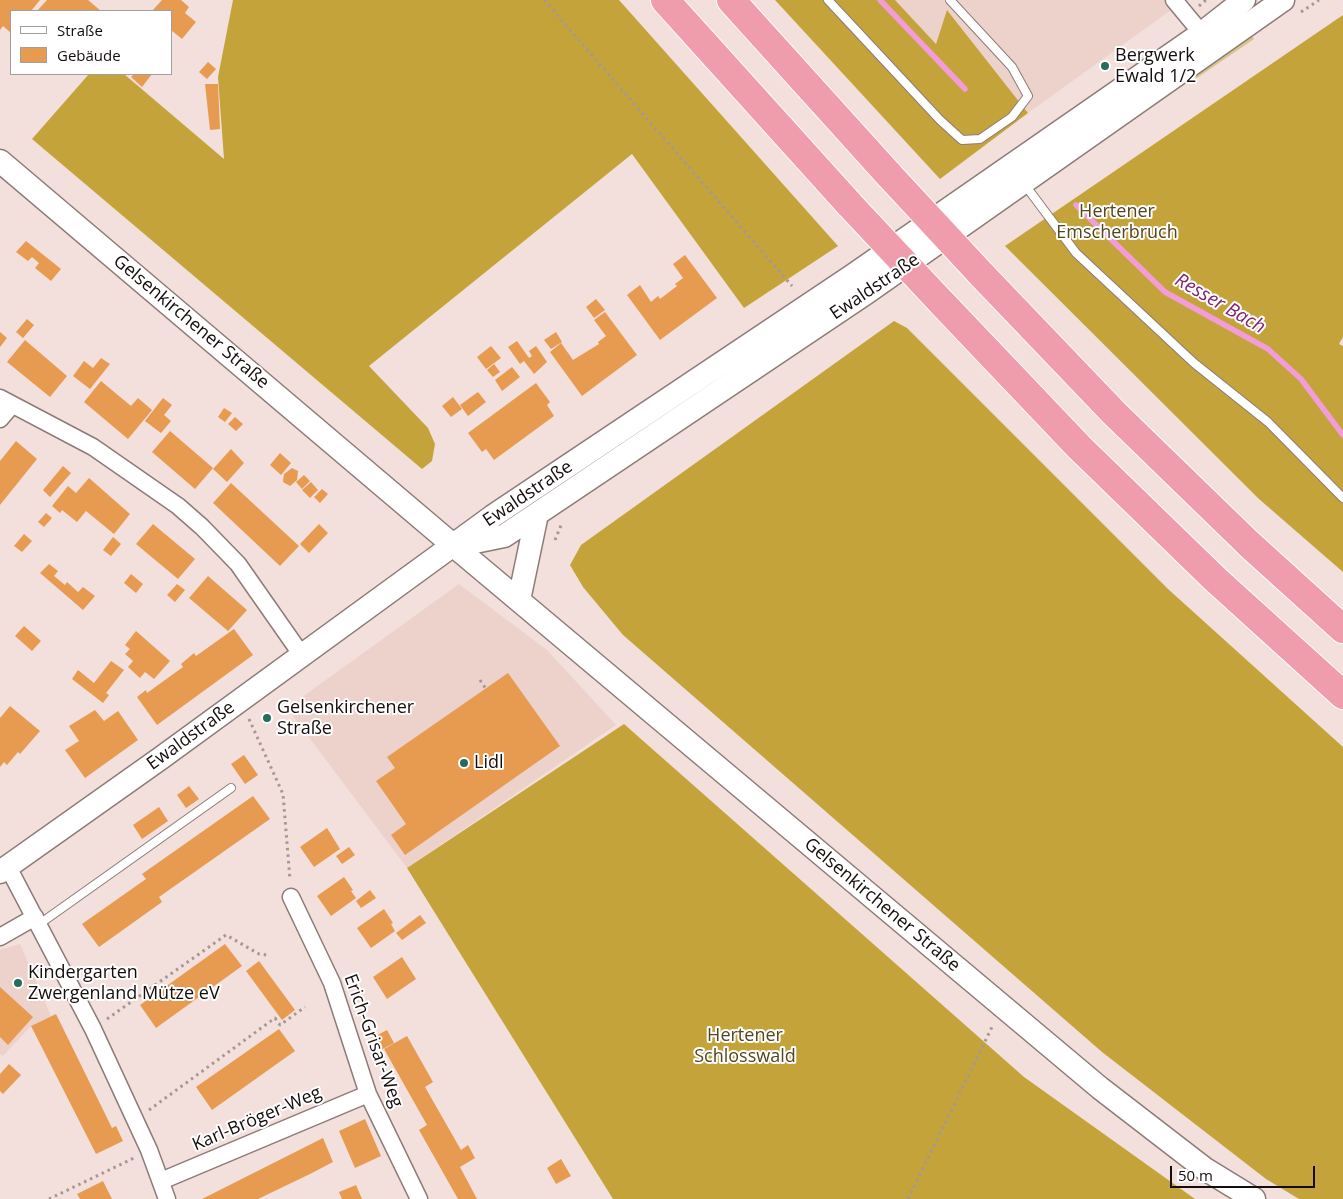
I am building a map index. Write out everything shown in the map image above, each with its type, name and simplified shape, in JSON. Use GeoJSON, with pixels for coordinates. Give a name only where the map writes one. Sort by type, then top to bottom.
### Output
{"type":"FeatureCollection","features":[{"type":"Feature","properties":{"kind":"highway"},"geometry":{"type":"LineString","coordinates":[[665,0],[850,205],[1093,461],[1215,579],[1343,695]]}},
{"type":"Feature","properties":{"kind":"highway"},"geometry":{"type":"LineString","coordinates":[[731,0],[980,274],[1114,413],[1249,544],[1343,629]]}},
{"type":"Feature","properties":{"kind":"main road","name":"Ewaldstraße"},"geometry":{"type":"LineString","coordinates":[[454,546],[504,536],[866,293],[1024,183],[1208,41],[1244,0]]}},
{"type":"Feature","properties":{"kind":"main road","name":"Ewaldstraße"},"geometry":{"type":"LineString","coordinates":[[4,869],[493,516],[1208,41],[1283,0]]}},
{"type":"Feature","properties":{"kind":"main road","name":"Gelsenkirchener Straße"},"geometry":{"type":"LineString","coordinates":[[0,161],[1002,1007],[1100,1088],[1205,1169],[1254,1199]]}},
{"type":"Feature","properties":{"kind":"main road"},"geometry":{"type":"LineString","coordinates":[[519,600],[537,514]]}},
{"type":"Feature","properties":{"kind":"street"},"geometry":{"type":"LineString","coordinates":[[1174,0],[1208,41]]}},
{"type":"Feature","properties":{"kind":"street"},"geometry":{"type":"LineString","coordinates":[[0,419],[6,402],[93,447],[146,483],[202,527],[226,549],[254,584],[301,654]]}},
{"type":"Feature","properties":{"kind":"street"},"geometry":{"type":"LineString","coordinates":[[4,869],[37,921],[93,1029],[149,1150],[167,1199]]}},
{"type":"Feature","properties":{"kind":"street","name":"Erich-Grisar-Weg"},"geometry":{"type":"LineString","coordinates":[[291,897],[332,983],[368,1094],[419,1199]]}},
{"type":"Feature","properties":{"kind":"street"},"geometry":{"type":"LineString","coordinates":[[0,937],[37,921]]}},
{"type":"Feature","properties":{"kind":"street","name":"Karl-Bröger-Weg"},"geometry":{"type":"LineString","coordinates":[[161,1181],[368,1094]]}},
{"type":"Feature","properties":{"kind":"lane"},"geometry":{"type":"LineString","coordinates":[[828,0],[947,127],[962,140],[980,139],[1012,117],[1028,96],[1012,67],[950,0]]}},
{"type":"Feature","properties":{"kind":"lane"},"geometry":{"type":"LineString","coordinates":[[1024,183],[1076,253],[1194,362],[1268,422],[1343,498]]}},
{"type":"Feature","properties":{"kind":"lane"},"geometry":{"type":"LineString","coordinates":[[37,921],[231,788]]}},
{"type":"Feature","properties":{"kind":"path"},"geometry":{"type":"LineString","coordinates":[[544,0],[792,286]]}},
{"type":"Feature","properties":{"kind":"path"},"geometry":{"type":"LineString","coordinates":[[480,680],[486,689]]}},
{"type":"Feature","properties":{"kind":"path"},"geometry":{"type":"LineString","coordinates":[[237,702],[253,725],[283,794],[291,897]]}},
{"type":"Feature","properties":{"kind":"path"},"geometry":{"type":"LineString","coordinates":[[93,1029],[226,935],[259,954],[267,955]]}},
{"type":"Feature","properties":{"kind":"path"},"geometry":{"type":"LineString","coordinates":[[135,1120],[275,1018],[280,1025],[305,1006]]}},
{"type":"Feature","properties":{"kind":"path"},"geometry":{"type":"LineString","coordinates":[[908,1199],[1002,1007]]}},
{"type":"Feature","properties":{"kind":"path"},"geometry":{"type":"LineString","coordinates":[[49,1199],[149,1150]]}},
{"type":"Feature","properties":{"kind":"shaded area"},"geometry":{"type":"Polygon","coordinates":[[[895,0],[1188,0],[1178,5],[1028,113],[948,11],[936,44],[895,0]]]}},
{"type":"Feature","properties":{"kind":"shaded area"},"geometry":{"type":"Polygon","coordinates":[[[1250,33],[1254,39],[1197,78],[1194,76],[1250,33]]]}},
{"type":"Feature","properties":{"kind":"shaded area"},"geometry":{"type":"Polygon","coordinates":[[[459,584],[547,650],[616,725],[407,868],[287,708],[459,584]]]}},
{"type":"Feature","properties":{"kind":"shaded area","name":"Kindergarten Zwergenland Mütze eV"},"geometry":{"type":"Polygon","coordinates":[[[20,944],[51,1016],[31,1026],[3,1056],[0,1054],[0,950],[20,944]]]}},
{"type":"Feature","properties":{"kind":"green space"},"geometry":{"type":"Polygon","coordinates":[[[233,0],[619,0],[838,246],[744,308],[632,154],[369,366],[428,428],[435,444],[432,461],[422,469],[32,139],[88,75],[125,75],[224,159],[218,77],[233,0]]]}},
{"type":"Feature","properties":{"kind":"green space"},"geometry":{"type":"Polygon","coordinates":[[[775,0],[895,0],[936,44],[947,10],[1028,113],[940,179],[775,0]]]}},
{"type":"Feature","properties":{"kind":"green space","name":"Hertener Emscherbruch"},"geometry":{"type":"Polygon","coordinates":[[[1343,15],[1343,337],[1339,344],[1343,346],[1343,572],[1259,499],[1005,246],[1343,15]]]}},
{"type":"Feature","properties":{"kind":"green space"},"geometry":{"type":"Polygon","coordinates":[[[894,321],[907,328],[1168,589],[1343,747],[1343,1199],[1299,1199],[1266,1179],[1102,1052],[623,635],[583,587],[570,565],[581,545],[894,321]]]}},
{"type":"Feature","properties":{"kind":"green space","name":"Hertener Schlosswald"},"geometry":{"type":"Polygon","coordinates":[[[624,724],[1024,1077],[1195,1199],[613,1199],[407,868],[624,724]]]}},
{"type":"Feature","properties":{"kind":"building"},"geometry":{"type":"Polygon","coordinates":[[[0,0],[40,0],[32,10],[10,10],[10,32],[3,26],[0,30],[0,0]]]}},
{"type":"Feature","properties":{"kind":"building"},"geometry":{"type":"Polygon","coordinates":[[[47,0],[88,0],[100,10],[38,10],[47,0]]]}},
{"type":"Feature","properties":{"kind":"building"},"geometry":{"type":"Polygon","coordinates":[[[162,0],[181,0],[189,7],[185,13],[196,22],[182,39],[172,31],[172,10],[153,10],[162,0]]]}},
{"type":"Feature","properties":{"kind":"building"},"geometry":{"type":"Polygon","coordinates":[[[208,62],[216,69],[207,79],[199,72],[208,62]]]}},
{"type":"Feature","properties":{"kind":"building"},"geometry":{"type":"Polygon","coordinates":[[[133,75],[151,75],[142,87],[131,77],[133,75]]]}},
{"type":"Feature","properties":{"kind":"building"},"geometry":{"type":"Polygon","coordinates":[[[205,84],[218,84],[220,129],[210,130],[205,84]]]}},
{"type":"Feature","properties":{"kind":"building"},"geometry":{"type":"Polygon","coordinates":[[[26,241],[61,269],[51,281],[35,268],[39,263],[32,257],[28,261],[16,252],[26,241]]]}},
{"type":"Feature","properties":{"kind":"building"},"geometry":{"type":"Polygon","coordinates":[[[685,255],[717,298],[660,340],[627,295],[640,285],[651,302],[658,296],[660,299],[677,286],[675,284],[683,278],[673,264],[685,255]]]}},
{"type":"Feature","properties":{"kind":"building"},"geometry":{"type":"Polygon","coordinates":[[[596,299],[605,310],[594,318],[586,307],[596,299]]]}},
{"type":"Feature","properties":{"kind":"building"},"geometry":{"type":"Polygon","coordinates":[[[605,312],[637,355],[582,396],[550,352],[561,343],[573,360],[599,344],[598,342],[606,336],[594,320],[605,312]]]}},
{"type":"Feature","properties":{"kind":"building"},"geometry":{"type":"Polygon","coordinates":[[[27,319],[34,325],[23,338],[16,332],[27,319]]]}},
{"type":"Feature","properties":{"kind":"building"},"geometry":{"type":"Polygon","coordinates":[[[0,332],[7,338],[0,347],[0,332]]]}},
{"type":"Feature","properties":{"kind":"building"},"geometry":{"type":"Polygon","coordinates":[[[556,332],[562,342],[551,349],[544,340],[556,332]]]}},
{"type":"Feature","properties":{"kind":"building"},"geometry":{"type":"Polygon","coordinates":[[[25,340],[67,376],[50,397],[7,362],[25,340]]]}},
{"type":"Feature","properties":{"kind":"building"},"geometry":{"type":"Polygon","coordinates":[[[517,341],[529,358],[532,356],[529,351],[536,346],[547,362],[534,374],[524,361],[520,364],[508,347],[517,341]]]}},
{"type":"Feature","properties":{"kind":"building"},"geometry":{"type":"Polygon","coordinates":[[[491,346],[501,358],[486,369],[477,357],[491,346]]]}},
{"type":"Feature","properties":{"kind":"building"},"geometry":{"type":"Polygon","coordinates":[[[101,358],[110,364],[90,389],[73,376],[84,361],[93,368],[101,358]]]}},
{"type":"Feature","properties":{"kind":"building"},"geometry":{"type":"Polygon","coordinates":[[[494,364],[500,372],[493,377],[487,370],[494,364]]]}},
{"type":"Feature","properties":{"kind":"building"},"geometry":{"type":"Polygon","coordinates":[[[512,367],[520,377],[502,391],[495,380],[512,367]]]}},
{"type":"Feature","properties":{"kind":"building"},"geometry":{"type":"Polygon","coordinates":[[[101,381],[131,406],[138,398],[152,410],[128,439],[84,402],[101,381]]]}},
{"type":"Feature","properties":{"kind":"building"},"geometry":{"type":"Polygon","coordinates":[[[536,383],[550,402],[547,405],[554,416],[494,460],[486,449],[482,452],[468,433],[536,383]]]}},
{"type":"Feature","properties":{"kind":"building"},"geometry":{"type":"Polygon","coordinates":[[[478,392],[486,402],[468,416],[460,405],[478,392]]]}},
{"type":"Feature","properties":{"kind":"building"},"geometry":{"type":"Polygon","coordinates":[[[453,397],[462,409],[451,417],[442,406],[453,397]]]}},
{"type":"Feature","properties":{"kind":"building"},"geometry":{"type":"Polygon","coordinates":[[[163,398],[172,405],[164,415],[171,421],[161,433],[145,421],[163,398]]]}},
{"type":"Feature","properties":{"kind":"building"},"geometry":{"type":"Polygon","coordinates":[[[224,408],[232,413],[225,422],[218,417],[224,408]]]}},
{"type":"Feature","properties":{"kind":"building"},"geometry":{"type":"Polygon","coordinates":[[[235,417],[243,424],[236,431],[228,424],[235,417]]]}},
{"type":"Feature","properties":{"kind":"building"},"geometry":{"type":"Polygon","coordinates":[[[170,431],[213,468],[195,489],[152,452],[170,431]]]}},
{"type":"Feature","properties":{"kind":"building"},"geometry":{"type":"Polygon","coordinates":[[[16,441],[37,459],[0,505],[0,461],[16,441]]]}},
{"type":"Feature","properties":{"kind":"building"},"geometry":{"type":"Polygon","coordinates":[[[231,449],[244,463],[227,482],[213,469],[231,449]]]}},
{"type":"Feature","properties":{"kind":"building"},"geometry":{"type":"Polygon","coordinates":[[[280,453],[291,463],[281,475],[270,465],[280,453]]]}},
{"type":"Feature","properties":{"kind":"building"},"geometry":{"type":"Polygon","coordinates":[[[63,466],[71,473],[50,497],[43,490],[63,466]]]}},
{"type":"Feature","properties":{"kind":"building"},"geometry":{"type":"Polygon","coordinates":[[[292,468],[298,471],[297,480],[290,486],[283,482],[284,474],[292,468]]]}},
{"type":"Feature","properties":{"kind":"building"},"geometry":{"type":"Polygon","coordinates":[[[304,475],[310,481],[302,489],[296,482],[304,475]]]}},
{"type":"Feature","properties":{"kind":"building"},"geometry":{"type":"Polygon","coordinates":[[[89,478],[130,514],[114,534],[86,511],[77,522],[62,510],[60,513],[52,506],[68,486],[76,493],[89,478]]]}},
{"type":"Feature","properties":{"kind":"building"},"geometry":{"type":"Polygon","coordinates":[[[311,482],[318,490],[310,498],[302,490],[311,482]]]}},
{"type":"Feature","properties":{"kind":"building"},"geometry":{"type":"Polygon","coordinates":[[[231,483],[299,546],[280,566],[213,503],[231,483]]]}},
{"type":"Feature","properties":{"kind":"building"},"geometry":{"type":"Polygon","coordinates":[[[322,489],[328,494],[320,503],[314,497],[322,489]]]}},
{"type":"Feature","properties":{"kind":"building"},"geometry":{"type":"Polygon","coordinates":[[[46,513],[52,518],[44,527],[38,522],[46,513]]]}},
{"type":"Feature","properties":{"kind":"building"},"geometry":{"type":"Polygon","coordinates":[[[153,524],[195,559],[178,579],[136,544],[153,524]]]}},
{"type":"Feature","properties":{"kind":"building"},"geometry":{"type":"Polygon","coordinates":[[[319,524],[328,533],[309,553],[300,544],[319,524]]]}},
{"type":"Feature","properties":{"kind":"building"},"geometry":{"type":"Polygon","coordinates":[[[24,534],[32,541],[22,552],[14,546],[24,534]]]}},
{"type":"Feature","properties":{"kind":"building"},"geometry":{"type":"Polygon","coordinates":[[[113,537],[121,544],[111,556],[103,550],[113,537]]]}},
{"type":"Feature","properties":{"kind":"building"},"geometry":{"type":"Polygon","coordinates":[[[49,564],[58,571],[54,576],[65,585],[67,582],[78,592],[83,587],[95,596],[83,610],[40,573],[49,564]]]}},
{"type":"Feature","properties":{"kind":"building"},"geometry":{"type":"Polygon","coordinates":[[[131,574],[143,584],[136,593],[124,583],[131,574]]]}},
{"type":"Feature","properties":{"kind":"building"},"geometry":{"type":"Polygon","coordinates":[[[208,576],[247,610],[228,631],[189,598],[208,576]]]}},
{"type":"Feature","properties":{"kind":"building"},"geometry":{"type":"Polygon","coordinates":[[[177,584],[185,590],[175,602],[167,595],[177,584]]]}},
{"type":"Feature","properties":{"kind":"building"},"geometry":{"type":"Polygon","coordinates":[[[24,626],[41,641],[32,651],[15,636],[24,626]]]}},
{"type":"Feature","properties":{"kind":"building"},"geometry":{"type":"Polygon","coordinates":[[[234,629],[253,655],[157,725],[137,697],[146,690],[147,693],[183,667],[181,664],[194,653],[196,656],[234,629]]]}},
{"type":"Feature","properties":{"kind":"building"},"geometry":{"type":"Polygon","coordinates":[[[136,631],[170,661],[154,679],[145,672],[140,678],[128,667],[133,661],[125,654],[130,649],[125,645],[136,631]]]}},
{"type":"Feature","properties":{"kind":"building"},"geometry":{"type":"Polygon","coordinates":[[[111,661],[124,670],[106,693],[109,695],[103,703],[72,679],[78,670],[94,683],[111,661]]]}},
{"type":"Feature","properties":{"kind":"building","name":"Lidl"},"geometry":{"type":"Polygon","coordinates":[[[508,673],[560,746],[405,855],[391,835],[406,824],[376,781],[395,768],[387,757],[508,673]]]}},
{"type":"Feature","properties":{"kind":"building"},"geometry":{"type":"Polygon","coordinates":[[[10,706],[40,731],[20,754],[18,752],[7,765],[4,762],[0,767],[0,718],[10,706]]]}},
{"type":"Feature","properties":{"kind":"building"},"geometry":{"type":"Polygon","coordinates":[[[95,710],[104,721],[118,711],[138,740],[85,778],[65,750],[79,741],[69,726],[95,710]]]}},
{"type":"Feature","properties":{"kind":"building"},"geometry":{"type":"Polygon","coordinates":[[[244,755],[258,775],[245,784],[231,764],[244,755]]]}},
{"type":"Feature","properties":{"kind":"building"},"geometry":{"type":"Polygon","coordinates":[[[189,786],[199,799],[186,808],[177,795],[189,786]]]}},
{"type":"Feature","properties":{"kind":"building"},"geometry":{"type":"Polygon","coordinates":[[[253,796],[270,819],[159,897],[162,902],[99,947],[82,924],[146,879],[142,874],[253,796]]]}},
{"type":"Feature","properties":{"kind":"building"},"geometry":{"type":"Polygon","coordinates":[[[159,807],[168,821],[142,839],[133,825],[159,807]]]}},
{"type":"Feature","properties":{"kind":"building"},"geometry":{"type":"Polygon","coordinates":[[[327,828],[340,849],[314,867],[300,847],[327,828]]]}},
{"type":"Feature","properties":{"kind":"building"},"geometry":{"type":"Polygon","coordinates":[[[349,847],[355,855],[342,864],[336,856],[349,847]]]}},
{"type":"Feature","properties":{"kind":"building"},"geometry":{"type":"Polygon","coordinates":[[[344,877],[356,898],[331,916],[317,896],[344,877]]]}},
{"type":"Feature","properties":{"kind":"building"},"geometry":{"type":"Polygon","coordinates":[[[370,890],[376,898],[361,908],[356,901],[370,890]]]}},
{"type":"Feature","properties":{"kind":"building"},"geometry":{"type":"Polygon","coordinates":[[[384,909],[393,923],[391,924],[395,931],[371,948],[357,928],[384,909]]]}},
{"type":"Feature","properties":{"kind":"building"},"geometry":{"type":"Polygon","coordinates":[[[420,915],[426,923],[402,940],[396,933],[420,915]]]}},
{"type":"Feature","properties":{"kind":"building"},"geometry":{"type":"Polygon","coordinates":[[[225,944],[242,966],[156,1028],[140,1005],[225,944]]]}},
{"type":"Feature","properties":{"kind":"building"},"geometry":{"type":"Polygon","coordinates":[[[402,957],[416,979],[387,999],[373,977],[402,957]]]}},
{"type":"Feature","properties":{"kind":"building"},"geometry":{"type":"Polygon","coordinates":[[[259,961],[295,1010],[282,1020],[246,971],[259,961]]]}},
{"type":"Feature","properties":{"kind":"building"},"geometry":{"type":"Polygon","coordinates":[[[0,987],[33,1017],[8,1045],[0,1037],[0,987]]]}},
{"type":"Feature","properties":{"kind":"building"},"geometry":{"type":"Polygon","coordinates":[[[56,1014],[112,1128],[116,1126],[123,1141],[96,1154],[31,1026],[56,1014]]]}},
{"type":"Feature","properties":{"kind":"building"},"geometry":{"type":"Polygon","coordinates":[[[279,1029],[295,1051],[212,1110],[196,1087],[279,1029]]]}},
{"type":"Feature","properties":{"kind":"building"},"geometry":{"type":"Polygon","coordinates":[[[387,1030],[394,1043],[379,1051],[372,1038],[387,1030]]]}},
{"type":"Feature","properties":{"kind":"building"},"geometry":{"type":"Polygon","coordinates":[[[407,1036],[433,1082],[425,1087],[461,1150],[468,1145],[475,1158],[460,1167],[477,1199],[458,1199],[419,1130],[427,1125],[384,1049],[407,1036]]]}},
{"type":"Feature","properties":{"kind":"building"},"geometry":{"type":"Polygon","coordinates":[[[9,1064],[21,1075],[3,1094],[0,1091],[0,1074],[9,1064]]]}},
{"type":"Feature","properties":{"kind":"building"},"geometry":{"type":"Polygon","coordinates":[[[365,1119],[381,1156],[355,1168],[339,1131],[365,1119]]]}},
{"type":"Feature","properties":{"kind":"building"},"geometry":{"type":"Polygon","coordinates":[[[323,1138],[333,1162],[310,1174],[258,1199],[202,1199],[323,1138]]]}},
{"type":"Feature","properties":{"kind":"building"},"geometry":{"type":"Polygon","coordinates":[[[561,1159],[571,1176],[556,1184],[547,1168],[561,1159]]]}},
{"type":"Feature","properties":{"kind":"building"},"geometry":{"type":"Polygon","coordinates":[[[103,1181],[112,1199],[80,1199],[77,1194],[103,1181]]]}},
{"type":"Feature","properties":{"kind":"building"},"geometry":{"type":"Polygon","coordinates":[[[356,1185],[362,1199],[342,1199],[339,1192],[356,1185]]]}},
{"type":"Feature","properties":{"kind":"waterway","name":"Resser Bach"},"geometry":{"type":"LineString","coordinates":[[880,0],[965,89]]}},
{"type":"Feature","properties":{"kind":"waterway","name":"Resser Bach"},"geometry":{"type":"LineString","coordinates":[[1076,205],[1165,292],[1268,349],[1301,379],[1343,435]]}},
{"type":"Feature","properties":{"kind":"place","name":"Bergwerk Ewald 1/2"},"geometry":{"type":"Point","coordinates":[1105,66]}},
{"type":"Feature","properties":{"kind":"place","name":"Gelsenkirchener Straße"},"geometry":{"type":"Point","coordinates":[267,718]}},
{"type":"Feature","properties":{"kind":"place","name":"Lidl"},"geometry":{"type":"Point","coordinates":[464,763]}},
{"type":"Feature","properties":{"kind":"place","name":"Kindergarten Zwergenland Mütze eV"},"geometry":{"type":"Point","coordinates":[18,983]}}]}
